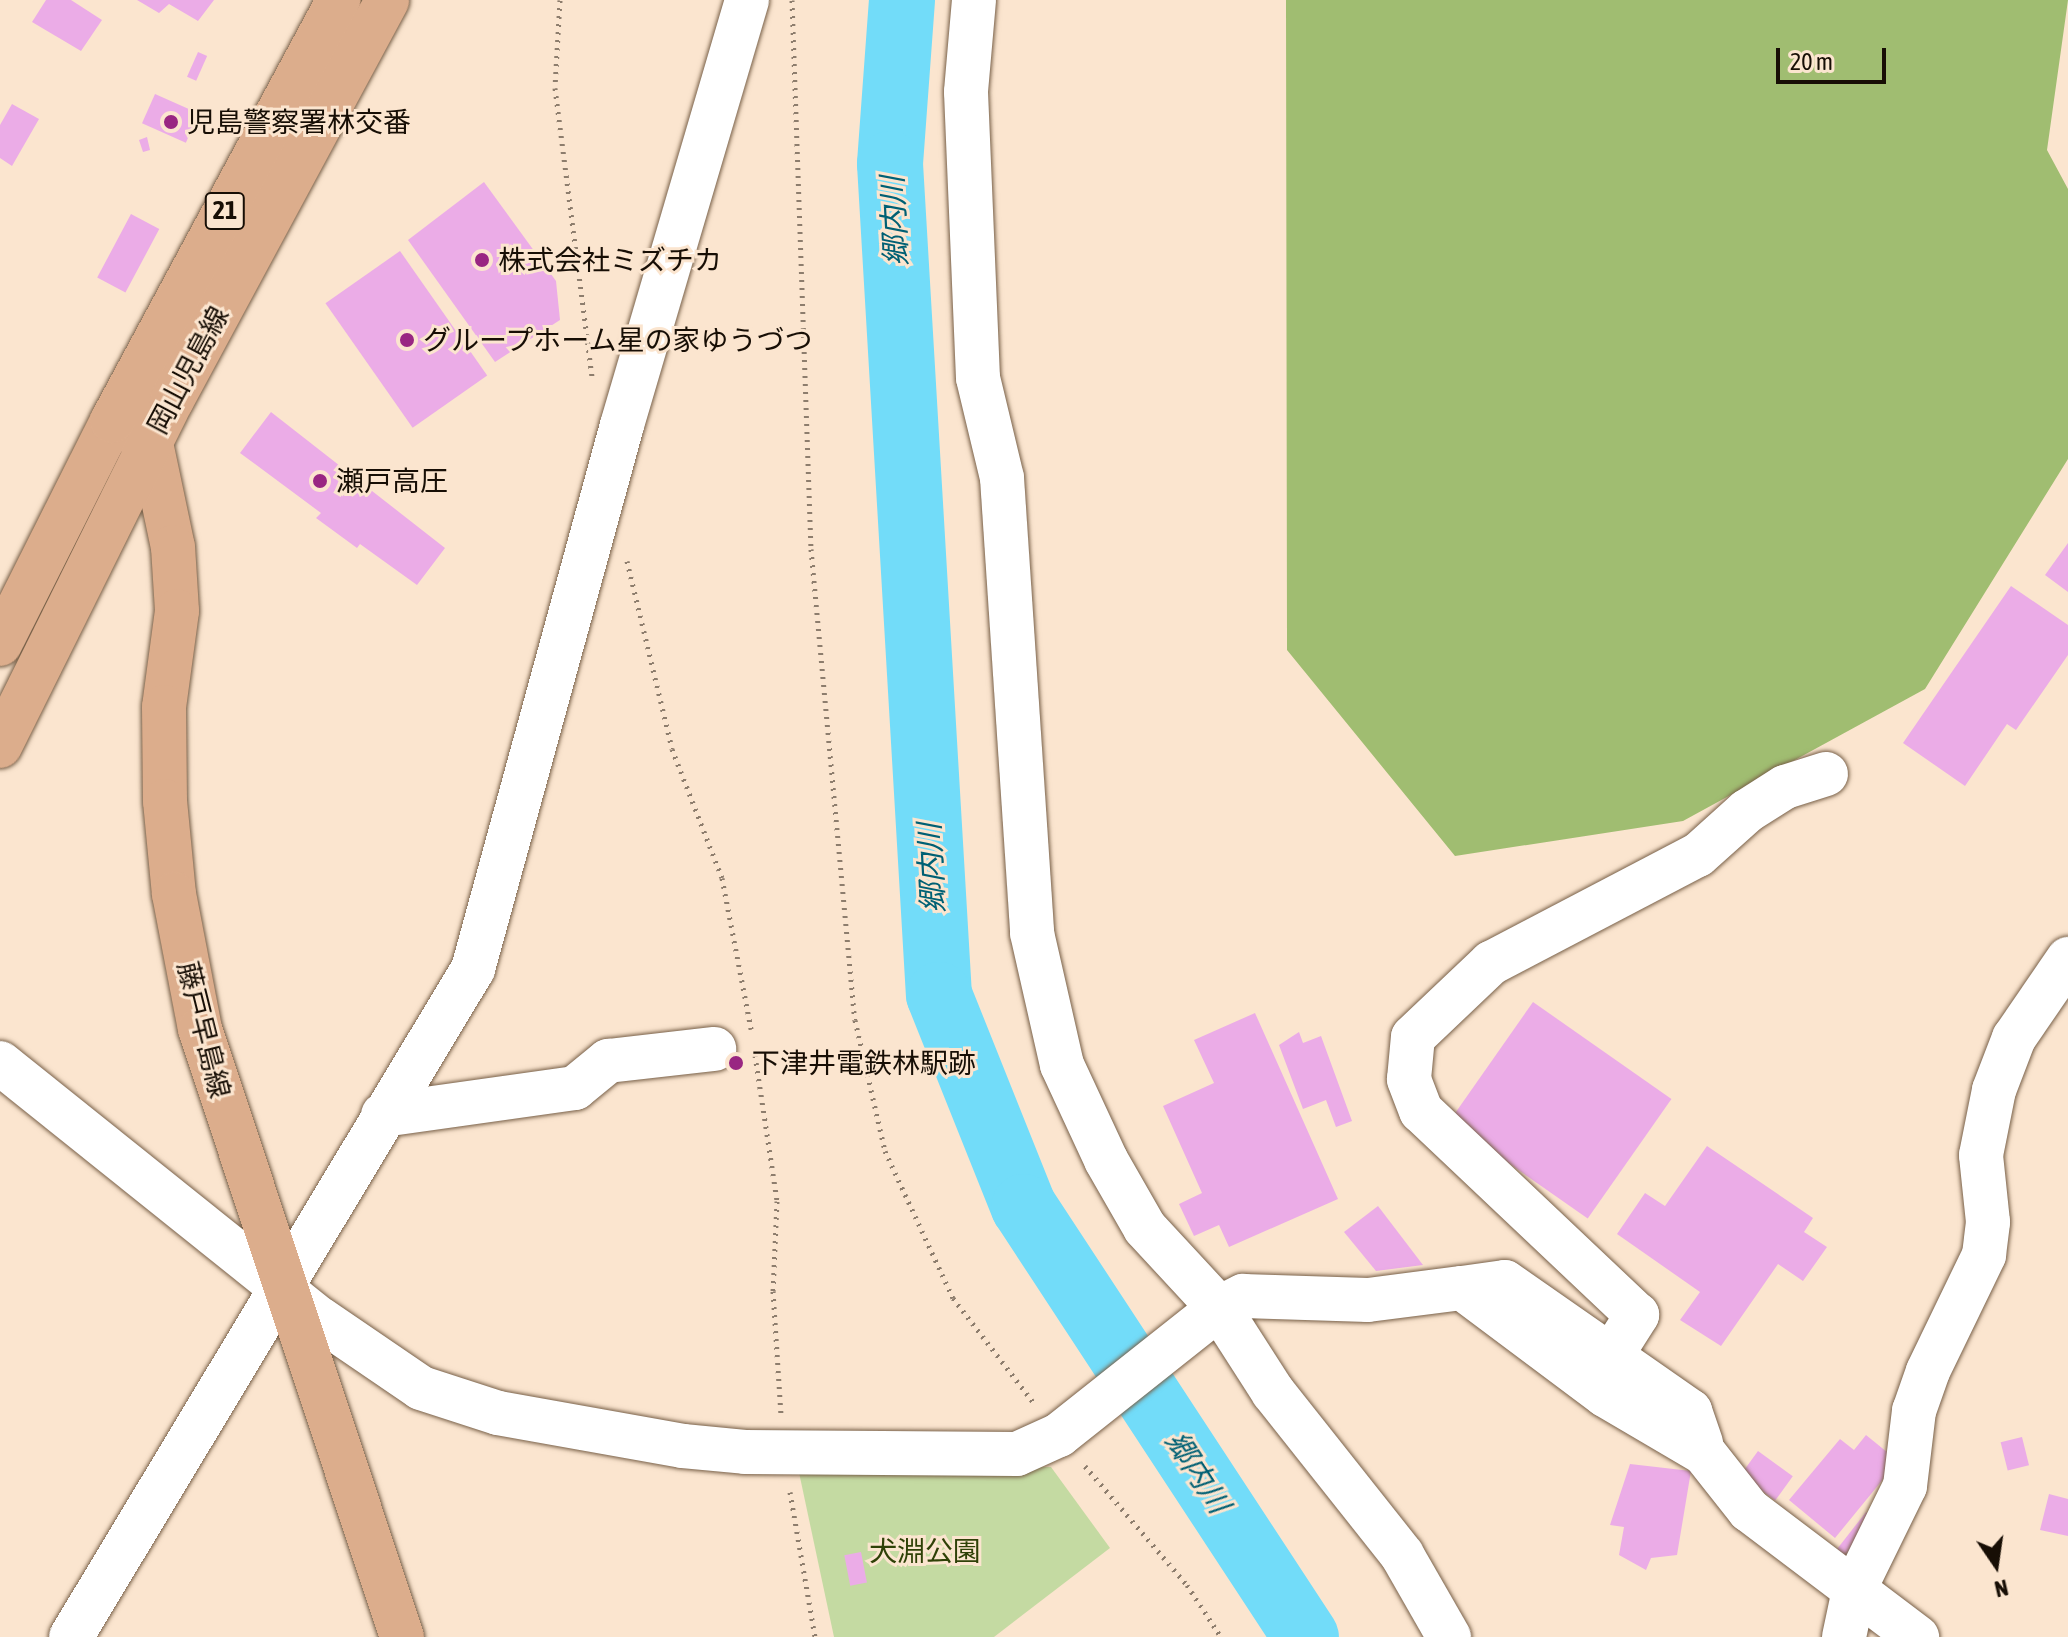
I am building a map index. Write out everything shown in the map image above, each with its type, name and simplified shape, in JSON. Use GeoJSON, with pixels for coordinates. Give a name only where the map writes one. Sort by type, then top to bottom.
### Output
{"type":"FeatureCollection","features":[{"type":"Feature","properties":{"kind":"main road","name":"岡山児島線"},"geometry":{"type":"LineString","coordinates":[[0,644],[112,421],[339,0]]}},
{"type":"Feature","properties":{"kind":"main road","name":"岡山児島線"},"geometry":{"type":"LineString","coordinates":[[0,746],[151,443],[387,0]]}},
{"type":"Feature","properties":{"kind":"main road"},"geometry":{"type":"LineString","coordinates":[[112,421],[151,443]]}},
{"type":"Feature","properties":{"kind":"main road","name":"藤戸早島線"},"geometry":{"type":"LineString","coordinates":[[151,443],[166,500],[176,595],[164,707],[174,894],[200,1029],[402,1637]]}},
{"type":"Feature","properties":{"kind":"street"},"geometry":{"type":"LineString","coordinates":[[71,1637],[473,969],[622,425],[747,0]]}},
{"type":"Feature","properties":{"kind":"street"},"geometry":{"type":"LineString","coordinates":[[974,0],[966,92],[978,378],[1002,478],[1032,933],[1062,1065],[1106,1160],[1145,1228],[1402,1555],[1449,1637]]}},
{"type":"Feature","properties":{"kind":"street"},"geometry":{"type":"LineString","coordinates":[[1611,1356],[1637,1315],[1421,1111],[1409,1079],[1413,1037],[1491,963],[1698,855],[1747,811],[1785,787],[1826,774]]}},
{"type":"Feature","properties":{"kind":"street"},"geometry":{"type":"LineString","coordinates":[[1844,1637],[1854,1590],[1905,1486],[1914,1411],[1928,1371],[1984,1255],[1988,1222],[1981,1155],[1994,1090],[2014,1038],[2068,959]]}},
{"type":"Feature","properties":{"kind":"street"},"geometry":{"type":"LineString","coordinates":[[383,1115],[575,1088],[608,1061],[740,1046]]}},
{"type":"Feature","properties":{"kind":"street"},"geometry":{"type":"LineString","coordinates":[[0,1063],[284,1287],[320,1319],[421,1388],[498,1413],[683,1446],[783,1452],[1017,1454],[1059,1435],[1213,1313],[1243,1296],[1368,1300],[1505,1282],[1690,1411],[1704,1453],[1749,1510],[1917,1637]]}},
{"type":"Feature","properties":{"kind":"street"},"geometry":{"type":"LineString","coordinates":[[1462,1288],[1605,1395],[1704,1453]]}},
{"type":"Feature","properties":{"kind":"path"},"geometry":{"type":"LineString","coordinates":[[560,0],[555,88],[593,387]]}},
{"type":"Feature","properties":{"kind":"path"},"geometry":{"type":"LineString","coordinates":[[792,0],[811,549],[855,1020],[885,1151],[953,1298],[1059,1435],[1187,1585],[1221,1637]]}},
{"type":"Feature","properties":{"kind":"path"},"geometry":{"type":"LineString","coordinates":[[625,552],[672,749],[722,878],[740,1046],[777,1201],[773,1291],[783,1452],[815,1637]]}},
{"type":"Feature","properties":{"kind":"green space"},"geometry":{"type":"Polygon","coordinates":[[[1286,0],[2068,0],[2047,150],[2068,189],[2068,459],[1925,689],[1683,821],[1455,856],[1287,650],[1286,0]]]}},
{"type":"Feature","properties":{"kind":"green space","name":"犬淵公園"},"geometry":{"type":"Polygon","coordinates":[[[797,1463],[1051,1467],[1110,1548],[994,1637],[834,1637],[797,1463]]]}},
{"type":"Feature","properties":{"kind":"building"},"geometry":{"type":"Polygon","coordinates":[[[46,0],[71,0],[102,20],[81,51],[32,22],[46,0]]]}},
{"type":"Feature","properties":{"kind":"building"},"geometry":{"type":"Polygon","coordinates":[[[137,0],[214,0],[198,21],[169,4],[159,13],[137,0]]]}},
{"type":"Feature","properties":{"kind":"building"},"geometry":{"type":"Polygon","coordinates":[[[198,52],[207,56],[196,81],[187,77],[198,52]]]}},
{"type":"Feature","properties":{"kind":"building"},"geometry":{"type":"Polygon","coordinates":[[[155,94],[199,114],[186,143],[142,123],[155,94]]]}},
{"type":"Feature","properties":{"kind":"building"},"geometry":{"type":"Polygon","coordinates":[[[12,104],[39,119],[12,166],[0,158],[0,125],[12,104]]]}},
{"type":"Feature","properties":{"kind":"building"},"geometry":{"type":"Polygon","coordinates":[[[147,137],[150,150],[143,152],[139,140],[147,137]]]}},
{"type":"Feature","properties":{"kind":"building","name":"株式会社ミズチカ"},"geometry":{"type":"Polygon","coordinates":[[[484,182],[556,281],[560,320],[495,362],[408,240],[484,182]]]}},
{"type":"Feature","properties":{"kind":"building"},"geometry":{"type":"Polygon","coordinates":[[[131,214],[159,229],[125,293],[97,278],[131,214]]]}},
{"type":"Feature","properties":{"kind":"building","name":"グループホーム星の家ゆうづつ"},"geometry":{"type":"Polygon","coordinates":[[[400,251],[487,376],[413,428],[325,303],[400,251]]]}},
{"type":"Feature","properties":{"kind":"building","name":"瀬戸高圧"},"geometry":{"type":"Polygon","coordinates":[[[271,412],[445,548],[417,585],[360,544],[357,548],[316,518],[321,513],[240,453],[271,412]]]}},
{"type":"Feature","properties":{"kind":"building"},"geometry":{"type":"Polygon","coordinates":[[[2068,543],[2068,592],[2045,575],[2068,543]]]}},
{"type":"Feature","properties":{"kind":"building"},"geometry":{"type":"Polygon","coordinates":[[[2011,586],[2068,625],[2068,655],[2016,730],[2007,724],[1965,786],[1903,743],[2011,586]]]}},
{"type":"Feature","properties":{"kind":"building"},"geometry":{"type":"Polygon","coordinates":[[[1533,1002],[1671,1099],[1588,1219],[1449,1122],[1533,1002]]]}},
{"type":"Feature","properties":{"kind":"building"},"geometry":{"type":"Polygon","coordinates":[[[1255,1013],[1338,1199],[1229,1247],[1219,1225],[1194,1236],[1179,1204],[1202,1193],[1163,1106],[1214,1083],[1194,1040],[1255,1013]]]}},
{"type":"Feature","properties":{"kind":"building"},"geometry":{"type":"Polygon","coordinates":[[[1299,1032],[1303,1043],[1321,1036],[1352,1121],[1336,1127],[1326,1100],[1303,1109],[1279,1045],[1299,1032]]]}},
{"type":"Feature","properties":{"kind":"building"},"geometry":{"type":"Polygon","coordinates":[[[1707,1146],[1813,1218],[1804,1232],[1827,1247],[1803,1281],[1778,1264],[1721,1346],[1680,1320],[1700,1292],[1617,1234],[1645,1193],[1665,1206],[1707,1146]]]}},
{"type":"Feature","properties":{"kind":"building"},"geometry":{"type":"Polygon","coordinates":[[[1378,1206],[1423,1265],[1376,1271],[1344,1232],[1378,1206]]]}},
{"type":"Feature","properties":{"kind":"building"},"geometry":{"type":"Polygon","coordinates":[[[1866,1435],[1898,1461],[1835,1538],[1789,1500],[1840,1439],[1854,1450],[1866,1435]]]}},
{"type":"Feature","properties":{"kind":"building"},"geometry":{"type":"Polygon","coordinates":[[[2022,1437],[2029,1465],[2008,1470],[2001,1442],[2022,1437]]]}},
{"type":"Feature","properties":{"kind":"building"},"geometry":{"type":"Polygon","coordinates":[[[1758,1451],[1793,1476],[1775,1501],[1740,1475],[1758,1451]]]}},
{"type":"Feature","properties":{"kind":"building"},"geometry":{"type":"Polygon","coordinates":[[[1630,1464],[1691,1471],[1677,1555],[1651,1558],[1646,1570],[1619,1555],[1624,1527],[1610,1525],[1630,1464]]]}},
{"type":"Feature","properties":{"kind":"building"},"geometry":{"type":"Polygon","coordinates":[[[2049,1494],[2068,1499],[2068,1536],[2040,1530],[2049,1494]]]}},
{"type":"Feature","properties":{"kind":"building"},"geometry":{"type":"Polygon","coordinates":[[[1866,1512],[1879,1522],[1850,1559],[1837,1549],[1866,1512]]]}},
{"type":"Feature","properties":{"kind":"building"},"geometry":{"type":"Polygon","coordinates":[[[861,1552],[867,1582],[850,1586],[844,1555],[861,1552]]]}},
{"type":"Feature","properties":{"kind":"waterway","name":"郷内川"},"geometry":{"type":"LineString","coordinates":[[902,0],[890,164],[939,995],[1024,1207],[1306,1637]]}},
{"type":"Feature","properties":{"kind":"place","name":"児島警察署林交番"},"geometry":{"type":"Point","coordinates":[171,122]}},
{"type":"Feature","properties":{"kind":"place","name":"株式会社ミズチカ"},"geometry":{"type":"Point","coordinates":[482,260]}},
{"type":"Feature","properties":{"kind":"place","name":"グループホーム星の家ゆうづつ"},"geometry":{"type":"Point","coordinates":[407,340]}},
{"type":"Feature","properties":{"kind":"place","name":"瀬戸高圧"},"geometry":{"type":"Point","coordinates":[320,481]}},
{"type":"Feature","properties":{"kind":"place","name":"下津井電鉄林駅跡"},"geometry":{"type":"Point","coordinates":[736,1063]}}]}
